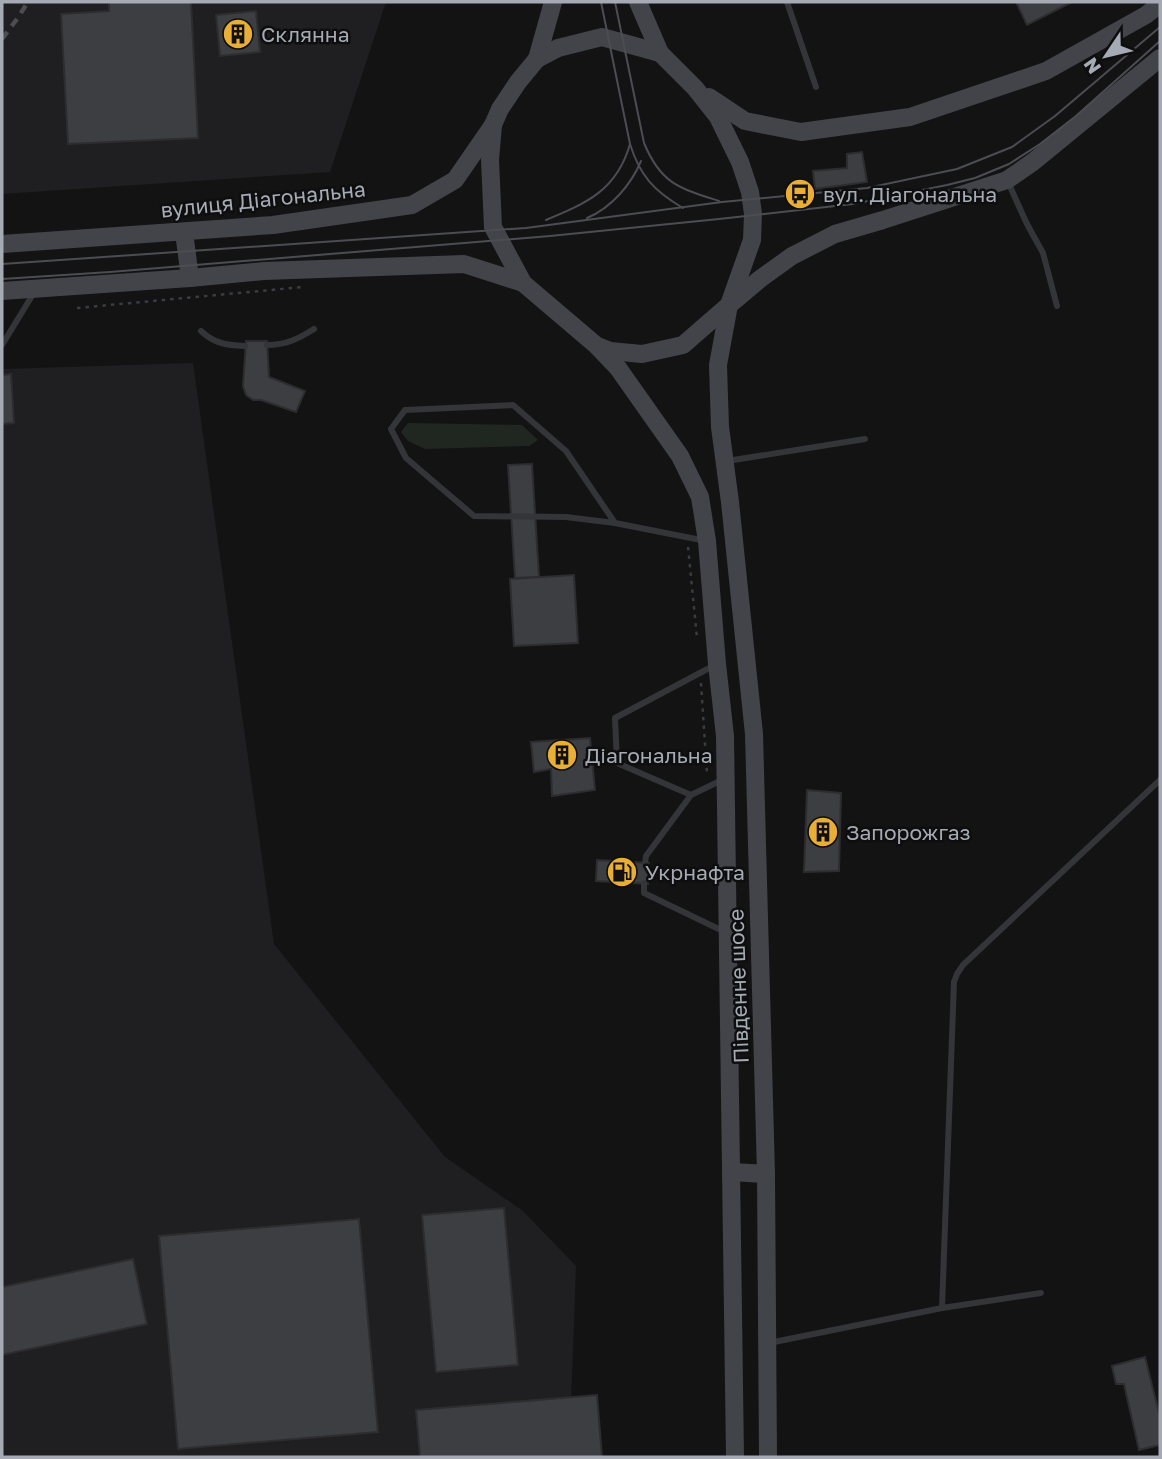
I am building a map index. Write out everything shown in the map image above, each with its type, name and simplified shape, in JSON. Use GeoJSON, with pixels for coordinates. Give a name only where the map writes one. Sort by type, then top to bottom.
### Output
{"type":"FeatureCollection","features":[{"type":"Feature","properties":{"kind":"main road"},"geometry":{"type":"LineString","coordinates":[[537,59],[553,2]]}},
{"type":"Feature","properties":{"kind":"main road"},"geometry":{"type":"LineString","coordinates":[[638,2],[660,52],[695,88],[745,121],[801,132],[910,117],[1046,71],[1146,15],[1160,4]]}},
{"type":"Feature","properties":{"kind":"main road"},"geometry":{"type":"LineString","coordinates":[[537,59],[558,48],[602,37],[660,52]]}},
{"type":"Feature","properties":{"kind":"main road"},"geometry":{"type":"LineString","coordinates":[[597,346],[610,351],[642,354],[683,345],[760,279],[792,256],[835,233],[1007,180],[1033,162],[1160,58]]}},
{"type":"Feature","properties":{"kind":"main road","name":"вулиця Діагональна"},"geometry":{"type":"LineString","coordinates":[[2,244],[273,225],[412,205],[455,180],[493,125],[518,82],[537,59]]}},
{"type":"Feature","properties":{"kind":"main road","name":"Південне шосе"},"geometry":{"type":"LineString","coordinates":[[695,88],[718,117],[740,162],[750,192],[753,214],[752,240],[729,306],[718,365],[720,427],[754,734],[766,1174],[768,1457]]}},
{"type":"Feature","properties":{"kind":"main road"},"geometry":{"type":"LineString","coordinates":[[493,125],[490,179],[493,226],[523,283]]}},
{"type":"Feature","properties":{"kind":"main road"},"geometry":{"type":"LineString","coordinates":[[184,232],[190,278]]}},
{"type":"Feature","properties":{"kind":"main road"},"geometry":{"type":"LineString","coordinates":[[2,291],[264,271],[464,264],[523,283]]}},
{"type":"Feature","properties":{"kind":"main road","name":"Південне шосе"},"geometry":{"type":"LineString","coordinates":[[523,283],[597,346],[618,368],[680,456],[700,497],[707,541],[725,736],[735,1457]]}},
{"type":"Feature","properties":{"kind":"main road"},"geometry":{"type":"LineString","coordinates":[[732,1172],[766,1174]]}},
{"type":"Feature","properties":{"kind":"lane"},"geometry":{"type":"LineString","coordinates":[[787,2],[816,88]]}},
{"type":"Feature","properties":{"kind":"lane"},"geometry":{"type":"LineString","coordinates":[[1007,180],[1043,253],[1057,306]]}},
{"type":"Feature","properties":{"kind":"lane"},"geometry":{"type":"LineString","coordinates":[[2,345],[36,289]]}},
{"type":"Feature","properties":{"kind":"lane"},"geometry":{"type":"LineString","coordinates":[[267,345],[280,345],[296,340],[314,329]]}},
{"type":"Feature","properties":{"kind":"lane"},"geometry":{"type":"LineString","coordinates":[[201,331],[212,341],[246,346]]}},
{"type":"Feature","properties":{"kind":"lane"},"geometry":{"type":"LineString","coordinates":[[615,523],[566,451],[513,405],[405,410],[391,429],[406,457],[474,516],[566,517],[615,523],[707,541]]}},
{"type":"Feature","properties":{"kind":"lane"},"geometry":{"type":"LineString","coordinates":[[725,461],[865,439]]}},
{"type":"Feature","properties":{"kind":"lane"},"geometry":{"type":"LineString","coordinates":[[691,795],[617,763],[615,718],[717,664]]}},
{"type":"Feature","properties":{"kind":"lane"},"geometry":{"type":"LineString","coordinates":[[645,863],[646,856],[691,795],[726,778]]}},
{"type":"Feature","properties":{"kind":"lane"},"geometry":{"type":"LineString","coordinates":[[942,1308],[954,982],[957,974],[963,965],[1160,780]]}},
{"type":"Feature","properties":{"kind":"lane"},"geometry":{"type":"LineString","coordinates":[[645,883],[644,893],[728,933]]}},
{"type":"Feature","properties":{"kind":"lane"},"geometry":{"type":"LineString","coordinates":[[767,1344],[942,1308],[1041,1293]]}},
{"type":"Feature","properties":{"kind":"path"},"geometry":{"type":"LineString","coordinates":[[76,308],[305,287]]}},
{"type":"Feature","properties":{"kind":"path"},"geometry":{"type":"LineString","coordinates":[[687,537],[698,646]]}},
{"type":"Feature","properties":{"kind":"path"},"geometry":{"type":"LineString","coordinates":[[701,673],[708,787]]}},
{"type":"Feature","properties":{"kind":"shaded area"},"geometry":{"type":"Polygon","coordinates":[[[2,2],[386,2],[330,172],[2,194],[2,2]]]}},
{"type":"Feature","properties":{"kind":"shaded area"},"geometry":{"type":"Polygon","coordinates":[[[193,363],[274,944],[445,1157],[523,1211],[576,1266],[571,1404],[595,1409],[598,1457],[2,1457],[2,369],[193,363]]]}},
{"type":"Feature","properties":{"kind":"shaded area"},"geometry":{"type":"Polygon","coordinates":[[[408,423],[522,425],[538,440],[529,446],[425,449],[408,441],[401,432],[408,423]]]}},
{"type":"Feature","properties":{"kind":"building"},"geometry":{"type":"Polygon","coordinates":[[[109,2],[191,2],[198,138],[68,144],[61,14],[109,11],[109,2]]]}},
{"type":"Feature","properties":{"kind":"building"},"geometry":{"type":"Polygon","coordinates":[[[1016,2],[1072,2],[1027,25],[1016,2]]]}},
{"type":"Feature","properties":{"kind":"building","name":"Склянна"},"geometry":{"type":"Polygon","coordinates":[[[256,11],[260,52],[220,56],[216,15],[256,11]]]}},
{"type":"Feature","properties":{"kind":"building"},"geometry":{"type":"Polygon","coordinates":[[[862,152],[867,182],[815,189],[813,171],[847,168],[847,154],[862,152]]]}},
{"type":"Feature","properties":{"kind":"building"},"geometry":{"type":"Polygon","coordinates":[[[246,341],[267,341],[269,377],[305,391],[296,412],[261,400],[253,400],[246,395],[243,386],[246,341]]]}},
{"type":"Feature","properties":{"kind":"building"},"geometry":{"type":"Polygon","coordinates":[[[11,374],[14,423],[2,424],[2,375],[11,374]]]}},
{"type":"Feature","properties":{"kind":"building"},"geometry":{"type":"Polygon","coordinates":[[[532,464],[539,577],[515,578],[508,465],[532,464]]]}},
{"type":"Feature","properties":{"kind":"building"},"geometry":{"type":"Polygon","coordinates":[[[574,575],[578,643],[514,646],[510,579],[574,575]]]}},
{"type":"Feature","properties":{"kind":"building","name":"Діагональна"},"geometry":{"type":"Polygon","coordinates":[[[590,738],[595,790],[552,796],[551,769],[534,772],[531,742],[590,738]]]}},
{"type":"Feature","properties":{"kind":"building","name":"Запорожгаз"},"geometry":{"type":"Polygon","coordinates":[[[807,790],[841,793],[839,871],[804,872],[807,790]]]}},
{"type":"Feature","properties":{"kind":"building","name":"Укрнафта"},"geometry":{"type":"Polygon","coordinates":[[[597,860],[649,863],[648,884],[596,881],[597,860]]]}},
{"type":"Feature","properties":{"kind":"building"},"geometry":{"type":"Polygon","coordinates":[[[504,1208],[518,1365],[436,1372],[422,1215],[504,1208]]]}},
{"type":"Feature","properties":{"kind":"building"},"geometry":{"type":"Polygon","coordinates":[[[359,1219],[378,1432],[178,1449],[159,1236],[359,1219]]]}},
{"type":"Feature","properties":{"kind":"building"},"geometry":{"type":"Polygon","coordinates":[[[133,1259],[147,1324],[2,1355],[2,1287],[133,1259]]]}},
{"type":"Feature","properties":{"kind":"building"},"geometry":{"type":"Polygon","coordinates":[[[1145,1357],[1160,1417],[1160,1445],[1139,1450],[1124,1384],[1116,1384],[1112,1366],[1145,1357]]]}},
{"type":"Feature","properties":{"kind":"building"},"geometry":{"type":"Polygon","coordinates":[[[597,1395],[602,1457],[420,1457],[416,1410],[597,1395]]]}},
{"type":"Feature","properties":{"kind":"tram line"},"geometry":{"type":"LineString","coordinates":[[601,2],[634,155],[649,182],[683,208]]}},
{"type":"Feature","properties":{"kind":"tram line"},"geometry":{"type":"LineString","coordinates":[[615,2],[644,143],[650,157],[665,176],[682,188],[719,201]]}},
{"type":"Feature","properties":{"kind":"tram line"},"geometry":{"type":"LineString","coordinates":[[2,264],[526,228],[722,202],[867,188],[957,169],[1012,147],[1055,116],[1160,27]]}},
{"type":"Feature","properties":{"kind":"tram line"},"geometry":{"type":"LineString","coordinates":[[2,279],[550,236],[853,204],[947,185],[975,178],[1009,164],[1040,144],[1076,116],[1160,41]]}},
{"type":"Feature","properties":{"kind":"tram line"},"geometry":{"type":"LineString","coordinates":[[546,220],[587,201],[609,184],[624,160],[630,144]]}},
{"type":"Feature","properties":{"kind":"tram line"},"geometry":{"type":"LineString","coordinates":[[587,218],[619,195],[632,179],[641,161]]}},
{"type":"Feature","properties":{"kind":"railway"},"geometry":{"type":"LineString","coordinates":[[2,39],[28,2]]}},
{"type":"Feature","properties":{"kind":"place","name":"Склянна"},"geometry":{"type":"Point","coordinates":[238,34]}},
{"type":"Feature","properties":{"kind":"place","name":"вул. Діагональна"},"geometry":{"type":"Point","coordinates":[800,194]}},
{"type":"Feature","properties":{"kind":"place","name":"Діагональна"},"geometry":{"type":"Point","coordinates":[562,755]}},
{"type":"Feature","properties":{"kind":"place","name":"Запорожгаз"},"geometry":{"type":"Point","coordinates":[823,832]}},
{"type":"Feature","properties":{"kind":"place","name":"Укрнафта"},"geometry":{"type":"Point","coordinates":[622,872]}}]}
